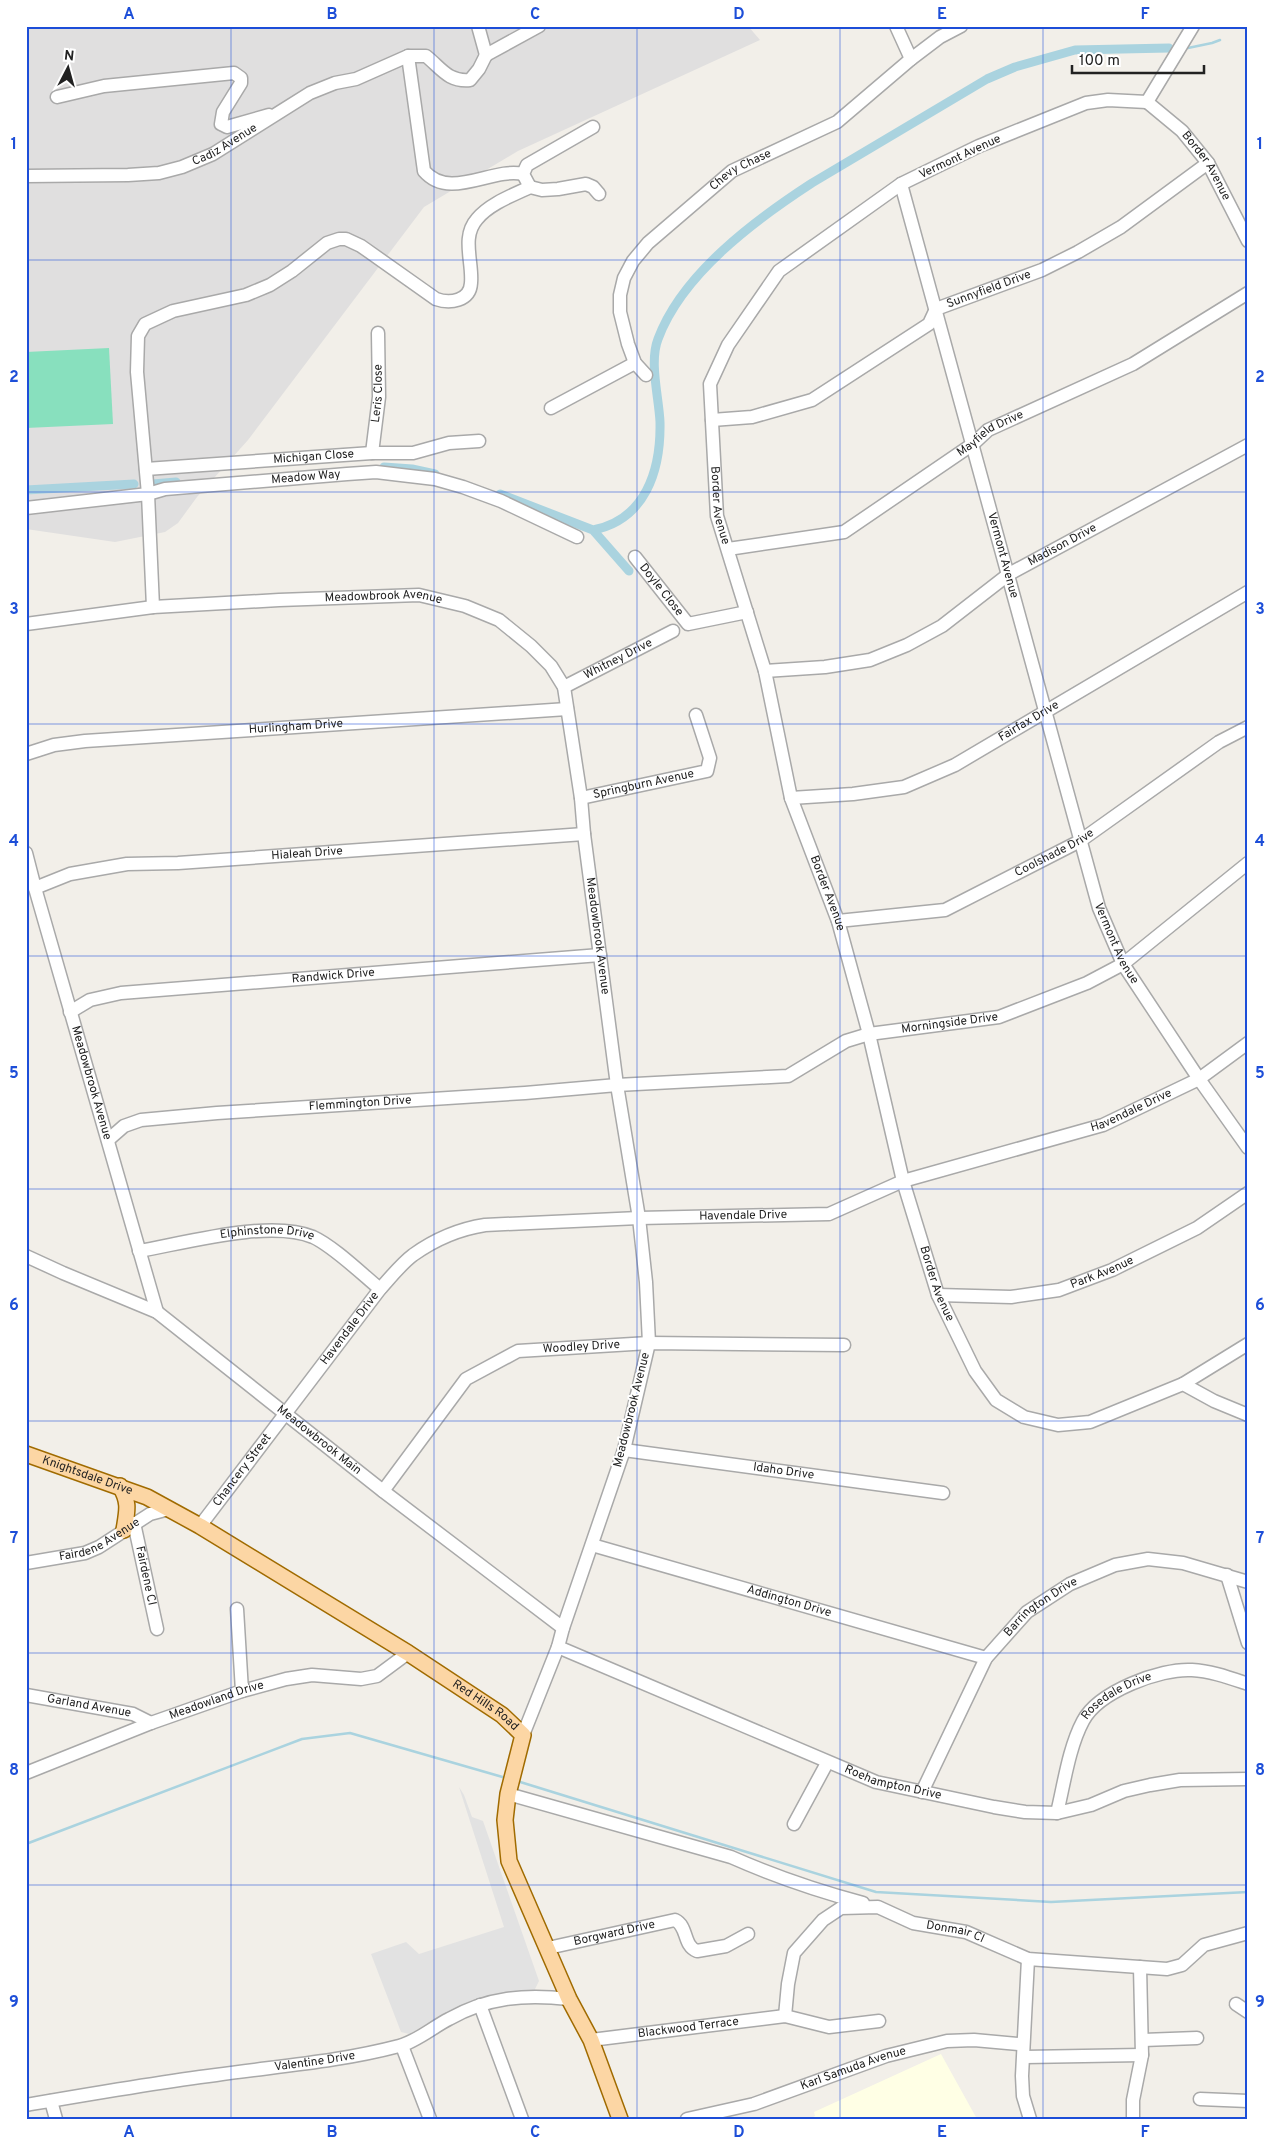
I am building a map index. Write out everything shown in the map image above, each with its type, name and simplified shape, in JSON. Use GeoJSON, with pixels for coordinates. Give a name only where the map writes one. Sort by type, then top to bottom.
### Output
{"type":"FeatureCollection","features":[{"type":"Feature","properties":{"kind":"main road","name":"Knightsdale Drive"},"geometry":{"type":"LineString","coordinates":[[26,1454],[148,1497]]}},
{"type":"Feature","properties":{"kind":"main road"},"geometry":{"type":"LineString","coordinates":[[120,1486],[128,1504],[129,1527]]}},
{"type":"Feature","properties":{"kind":"main road","name":"Red Hills Road"},"geometry":{"type":"LineString","coordinates":[[148,1497],[200,1526],[408,1653],[502,1715],[524,1735],[508,1793],[505,1820],[509,1861],[569,1999],[591,2040],[620,2119]]}},
{"type":"Feature","properties":{"kind":"street"},"geometry":{"type":"LineString","coordinates":[[478,26],[486,54]]}},
{"type":"Feature","properties":{"kind":"street"},"geometry":{"type":"LineString","coordinates":[[523,174],[508,173],[473,182],[446,183],[430,177],[424,171],[408,56],[426,56],[451,79],[460,81],[470,80],[479,69],[486,54],[539,26]]}},
{"type":"Feature","properties":{"kind":"street"},"geometry":{"type":"LineString","coordinates":[[896,26],[911,59]]}},
{"type":"Feature","properties":{"kind":"street","name":"Chevy Chase"},"geometry":{"type":"LineString","coordinates":[[646,375],[635,363],[622,320],[620,295],[624,278],[648,243],[732,171],[837,122],[911,59],[940,37],[961,26]]}},
{"type":"Feature","properties":{"kind":"street"},"geometry":{"type":"LineString","coordinates":[[1147,102],[1193,26]]}},
{"type":"Feature","properties":{"kind":"street","name":"Cadiz Avenue"},"geometry":{"type":"LineString","coordinates":[[26,176],[128,176],[159,173],[182,167],[213,154],[310,93],[335,83],[356,79],[408,56]]}},
{"type":"Feature","properties":{"kind":"street"},"geometry":{"type":"LineString","coordinates":[[57,97],[104,86],[234,73],[241,78],[241,83],[223,112],[221,124],[227,127],[281,111]]}},
{"type":"Feature","properties":{"kind":"street","name":"Vermont Avenue"},"geometry":{"type":"LineString","coordinates":[[1147,102],[1108,100],[1086,102],[979,146],[901,184],[1099,908],[1123,964],[1199,1079],[1248,1148]]}},
{"type":"Feature","properties":{"kind":"street","name":"Border Avenue"},"geometry":{"type":"LineString","coordinates":[[1147,102],[1182,131],[1208,163],[1248,241]]}},
{"type":"Feature","properties":{"kind":"street"},"geometry":{"type":"LineString","coordinates":[[523,174],[527,165],[593,127]]}},
{"type":"Feature","properties":{"kind":"street","name":"Sunnyfield Drive"},"geometry":{"type":"LineString","coordinates":[[712,420],[752,417],[812,400],[929,324],[936,309],[1042,270],[1078,252],[1121,227],[1208,163]]}},
{"type":"Feature","properties":{"kind":"street"},"geometry":{"type":"LineString","coordinates":[[523,174],[530,187]]}},
{"type":"Feature","properties":{"kind":"street"},"geometry":{"type":"LineString","coordinates":[[153,607],[148,494],[137,372],[138,336],[145,324],[173,311],[246,295],[270,285],[292,271],[327,243],[339,239],[346,239],[361,246],[436,299],[452,302],[461,299],[468,292],[471,283],[468,255],[469,233],[476,219],[488,209],[530,187],[542,190],[586,184],[593,187],[599,194]]}},
{"type":"Feature","properties":{"kind":"street","name":"Border Avenue"},"geometry":{"type":"LineString","coordinates":[[901,184],[779,271],[728,345],[710,384],[717,516],[765,671],[791,798],[838,921],[869,1034],[903,1181],[938,1295],[975,1371],[996,1400],[1024,1417],[1058,1425],[1090,1422],[1183,1384],[1248,1344]]}},
{"type":"Feature","properties":{"kind":"street","name":"Mayfield Drive"},"geometry":{"type":"LineString","coordinates":[[728,549],[844,532],[973,444],[988,430],[1133,364],[1248,293]]}},
{"type":"Feature","properties":{"kind":"street","name":"Leris Close"},"geometry":{"type":"LineString","coordinates":[[372,453],[379,397],[378,333]]}},
{"type":"Feature","properties":{"kind":"street"},"geometry":{"type":"LineString","coordinates":[[552,408],[635,363]]}},
{"type":"Feature","properties":{"kind":"street","name":"Michigan Close"},"geometry":{"type":"LineString","coordinates":[[146,469],[372,453],[413,453],[449,443],[479,441]]}},
{"type":"Feature","properties":{"kind":"street","name":"Madison Drive"},"geometry":{"type":"LineString","coordinates":[[765,671],[825,667],[870,660],[907,645],[942,626],[1008,574],[1248,445]]}},
{"type":"Feature","properties":{"kind":"street","name":"Meadow Way"},"geometry":{"type":"LineString","coordinates":[[26,508],[148,494],[165,490],[376,472],[435,479],[463,487],[501,501],[577,537]]}},
{"type":"Feature","properties":{"kind":"street","name":"Doyle Close"},"geometry":{"type":"LineString","coordinates":[[635,557],[688,624],[747,612]]}},
{"type":"Feature","properties":{"kind":"street","name":"Fairfax Drive"},"geometry":{"type":"LineString","coordinates":[[791,798],[853,794],[904,787],[955,765],[1248,592]]}},
{"type":"Feature","properties":{"kind":"street","name":"Meadowbrook Avenue"},"geometry":{"type":"LineString","coordinates":[[26,624],[153,607],[419,595],[465,606],[499,620],[551,666],[564,687],[581,798],[584,834],[617,1085],[639,1218],[646,1282],[649,1343],[624,1450],[562,1628],[558,1647],[524,1735]]}},
{"type":"Feature","properties":{"kind":"street","name":"Whitney Drive"},"geometry":{"type":"LineString","coordinates":[[564,687],[673,631]]}},
{"type":"Feature","properties":{"kind":"street","name":"Hurlingham Drive"},"geometry":{"type":"LineString","coordinates":[[26,754],[54,745],[85,741],[567,709]]}},
{"type":"Feature","properties":{"kind":"street","name":"Springburn Avenue"},"geometry":{"type":"LineString","coordinates":[[581,798],[707,771],[710,758],[696,715]]}},
{"type":"Feature","properties":{"kind":"street","name":"Coolshade Drive"},"geometry":{"type":"LineString","coordinates":[[838,921],[945,910],[1080,841],[1219,742],[1248,727]]}},
{"type":"Feature","properties":{"kind":"street","name":"Hialeah Drive"},"geometry":{"type":"LineString","coordinates":[[35,888],[70,874],[127,864],[188,862],[584,834]]}},
{"type":"Feature","properties":{"kind":"street","name":"Meadowbrook Avenue"},"geometry":{"type":"LineString","coordinates":[[26,853],[70,1012],[158,1312]]}},
{"type":"Feature","properties":{"kind":"street","name":"Morningside Drive"},"geometry":{"type":"LineString","coordinates":[[617,1085],[788,1076],[846,1041],[869,1034],[999,1017],[1087,983],[1123,964],[1248,863]]}},
{"type":"Feature","properties":{"kind":"street","name":"Randwick Drive"},"geometry":{"type":"LineString","coordinates":[[70,1012],[90,1000],[121,993],[600,955]]}},
{"type":"Feature","properties":{"kind":"street","name":"Havendale Drive"},"geometry":{"type":"LineString","coordinates":[[285,1414],[380,1289],[411,1256],[440,1239],[469,1228],[485,1225],[639,1218],[829,1214],[903,1181],[1103,1125],[1199,1079],[1248,1043]]}},
{"type":"Feature","properties":{"kind":"street","name":"Flemmington Drive"},"geometry":{"type":"LineString","coordinates":[[108,1140],[124,1126],[141,1120],[217,1113],[525,1094],[617,1085]]}},
{"type":"Feature","properties":{"kind":"street","name":"Park Avenue"},"geometry":{"type":"LineString","coordinates":[[938,1295],[1011,1297],[1059,1290],[1112,1270],[1197,1228],[1248,1192]]}},
{"type":"Feature","properties":{"kind":"street","name":"Elphinstone Drive"},"geometry":{"type":"LineString","coordinates":[[139,1251],[265,1231],[297,1233],[314,1238],[322,1243],[380,1289]]}},
{"type":"Feature","properties":{"kind":"street","name":"Meadowbrook Main"},"geometry":{"type":"LineString","coordinates":[[26,1256],[62,1273],[158,1312],[382,1491],[562,1628]]}},
{"type":"Feature","properties":{"kind":"street","name":"Woodley Drive"},"geometry":{"type":"LineString","coordinates":[[382,1491],[466,1379],[493,1362],[518,1351],[649,1343],[844,1345]]}},
{"type":"Feature","properties":{"kind":"street"},"geometry":{"type":"LineString","coordinates":[[1183,1384],[1214,1401],[1248,1415]]}},
{"type":"Feature","properties":{"kind":"street","name":"Chancery Street"},"geometry":{"type":"LineString","coordinates":[[200,1526],[285,1414]]}},
{"type":"Feature","properties":{"kind":"street","name":"Idaho Drive"},"geometry":{"type":"LineString","coordinates":[[624,1450],[944,1493]]}},
{"type":"Feature","properties":{"kind":"street","name":"Fairdene Avenue"},"geometry":{"type":"LineString","coordinates":[[26,1563],[85,1553],[99,1547],[150,1514],[169,1509]]}},
{"type":"Feature","properties":{"kind":"street","name":"Fairdene Cl"},"geometry":{"type":"LineString","coordinates":[[129,1527],[157,1629]]}},
{"type":"Feature","properties":{"kind":"street","name":"Addington Drive"},"geometry":{"type":"LineString","coordinates":[[592,1545],[986,1658]]}},
{"type":"Feature","properties":{"kind":"street","name":"Barrington Drive"},"geometry":{"type":"LineString","coordinates":[[922,1792],[986,1658],[1027,1612],[1070,1584],[1115,1565],[1148,1559],[1183,1563],[1248,1582]]}},
{"type":"Feature","properties":{"kind":"street"},"geometry":{"type":"LineString","coordinates":[[1228,1575],[1248,1643]]}},
{"type":"Feature","properties":{"kind":"street"},"geometry":{"type":"LineString","coordinates":[[237,1609],[242,1691]]}},
{"type":"Feature","properties":{"kind":"street","name":"Roehampton Drive"},"geometry":{"type":"LineString","coordinates":[[558,1647],[827,1763],[876,1782],[1025,1812],[1057,1813],[1091,1805],[1124,1791],[1180,1780],[1248,1778]]}},
{"type":"Feature","properties":{"kind":"street","name":"Meadowland Drive"},"geometry":{"type":"LineString","coordinates":[[26,1773],[151,1723],[242,1691],[286,1679],[312,1675],[361,1679],[377,1676],[408,1653]]}},
{"type":"Feature","properties":{"kind":"street","name":"Rosedale Drive"},"geometry":{"type":"LineString","coordinates":[[1057,1813],[1076,1738],[1083,1720],[1097,1703],[1139,1682],[1173,1671],[1193,1670],[1248,1684]]}},
{"type":"Feature","properties":{"kind":"street","name":"Garland Avenue"},"geometry":{"type":"LineString","coordinates":[[26,1695],[133,1714],[151,1723]]}},
{"type":"Feature","properties":{"kind":"street"},"geometry":{"type":"LineString","coordinates":[[794,1824],[827,1763]]}},
{"type":"Feature","properties":{"kind":"street"},"geometry":{"type":"LineString","coordinates":[[508,1793],[731,1857],[762,1871],[817,1891],[878,1907]]}},
{"type":"Feature","properties":{"kind":"street","name":"Donmair Cl"},"geometry":{"type":"LineString","coordinates":[[785,2016],[788,1984],[794,1953],[823,1920],[841,1908],[878,1907],[914,1923],[966,1932],[1028,1958],[1167,1969],[1182,1965],[1197,1949],[1204,1945],[1248,1933]]}},
{"type":"Feature","properties":{"kind":"street","name":"Borgward Drive"},"geometry":{"type":"LineString","coordinates":[[548,1948],[671,1920],[679,1922],[690,1946],[697,1951],[706,1951],[726,1946],[748,1934]]}},
{"type":"Feature","properties":{"kind":"street"},"geometry":{"type":"LineString","coordinates":[[1028,1958],[1022,2076],[1023,2096],[1030,2119]]}},
{"type":"Feature","properties":{"kind":"street"},"geometry":{"type":"LineString","coordinates":[[1133,2119],[1133,2100],[1143,2040],[1140,1967]]}},
{"type":"Feature","properties":{"kind":"street","name":"Valentine Drive"},"geometry":{"type":"LineString","coordinates":[[26,2105],[216,2075],[327,2062],[402,2046],[451,2018],[480,2005],[503,1999],[533,1995],[569,1999]]}},
{"type":"Feature","properties":{"kind":"street"},"geometry":{"type":"LineString","coordinates":[[1236,2004],[1248,2012]]}},
{"type":"Feature","properties":{"kind":"street"},"geometry":{"type":"LineString","coordinates":[[480,2005],[522,2119]]}},
{"type":"Feature","properties":{"kind":"street"},"geometry":{"type":"LineString","coordinates":[[785,2016],[829,2027],[879,2021]]}},
{"type":"Feature","properties":{"kind":"street","name":"Blackwood Terrace"},"geometry":{"type":"LineString","coordinates":[[591,2040],[785,2016]]}},
{"type":"Feature","properties":{"kind":"street"},"geometry":{"type":"LineString","coordinates":[[1143,2040],[1197,2038]]}},
{"type":"Feature","properties":{"kind":"street","name":"Karl Samuda Avenue"},"geometry":{"type":"LineString","coordinates":[[687,2119],[754,2104],[886,2056],[947,2040],[974,2040],[1018,2044],[1024,2051],[1142,2055]]}},
{"type":"Feature","properties":{"kind":"street"},"geometry":{"type":"LineString","coordinates":[[402,2046],[430,2119]]}},
{"type":"Feature","properties":{"kind":"street"},"geometry":{"type":"LineString","coordinates":[[1200,2099],[1248,2101]]}},
{"type":"Feature","properties":{"kind":"street"},"geometry":{"type":"LineString","coordinates":[[52,2101],[56,2119]]}},
{"type":"Feature","properties":{"kind":"shaded area"},"geometry":{"type":"Polygon","coordinates":[[[26,26],[748,26],[760,40],[518,151],[424,207],[248,440],[197,497],[178,523],[165,532],[115,542],[26,529],[26,26]]]}},
{"type":"Feature","properties":{"kind":"shaded area"},"geometry":{"type":"Polygon","coordinates":[[[459,1787],[472,1817],[483,1821],[539,1981],[534,1991],[468,2002],[409,2034],[401,2032],[371,1954],[406,1942],[419,1954],[504,1927],[459,1787]]]}},
{"type":"Feature","properties":{"kind":"shaded area"},"geometry":{"type":"Polygon","coordinates":[[[941,2054],[977,2119],[809,2119],[815,2116],[814,2112],[941,2054]]]}},
{"type":"Feature","properties":{"kind":"green space"},"geometry":{"type":"Polygon","coordinates":[[[109,348],[113,424],[26,428],[26,352],[109,348]]]}},
{"type":"Feature","properties":{"kind":"waterway"},"geometry":{"type":"LineString","coordinates":[[1188,48],[1220,40]]}},
{"type":"Feature","properties":{"kind":"waterway"},"geometry":{"type":"LineString","coordinates":[[593,530],[611,524],[626,516],[646,491],[653,475],[660,440],[654,358],[658,339],[669,315],[684,292],[702,271],[745,231],[812,183],[987,79],[1015,67],[1075,50],[1169,48]]}},
{"type":"Feature","properties":{"kind":"waterway"},"geometry":{"type":"LineString","coordinates":[[384,467],[412,469],[435,474]]}},
{"type":"Feature","properties":{"kind":"waterway"},"geometry":{"type":"LineString","coordinates":[[153,484],[176,482]]}},
{"type":"Feature","properties":{"kind":"waterway"},"geometry":{"type":"LineString","coordinates":[[26,490],[134,484]]}},
{"type":"Feature","properties":{"kind":"waterway"},"geometry":{"type":"LineString","coordinates":[[500,494],[593,530],[629,571]]}},
{"type":"Feature","properties":{"kind":"waterway"},"geometry":{"type":"LineString","coordinates":[[26,1844],[302,1739],[350,1733],[506,1778]]}},
{"type":"Feature","properties":{"kind":"waterway"},"geometry":{"type":"LineString","coordinates":[[517,1781],[876,1892],[1051,1902],[1248,1892]]}}]}
